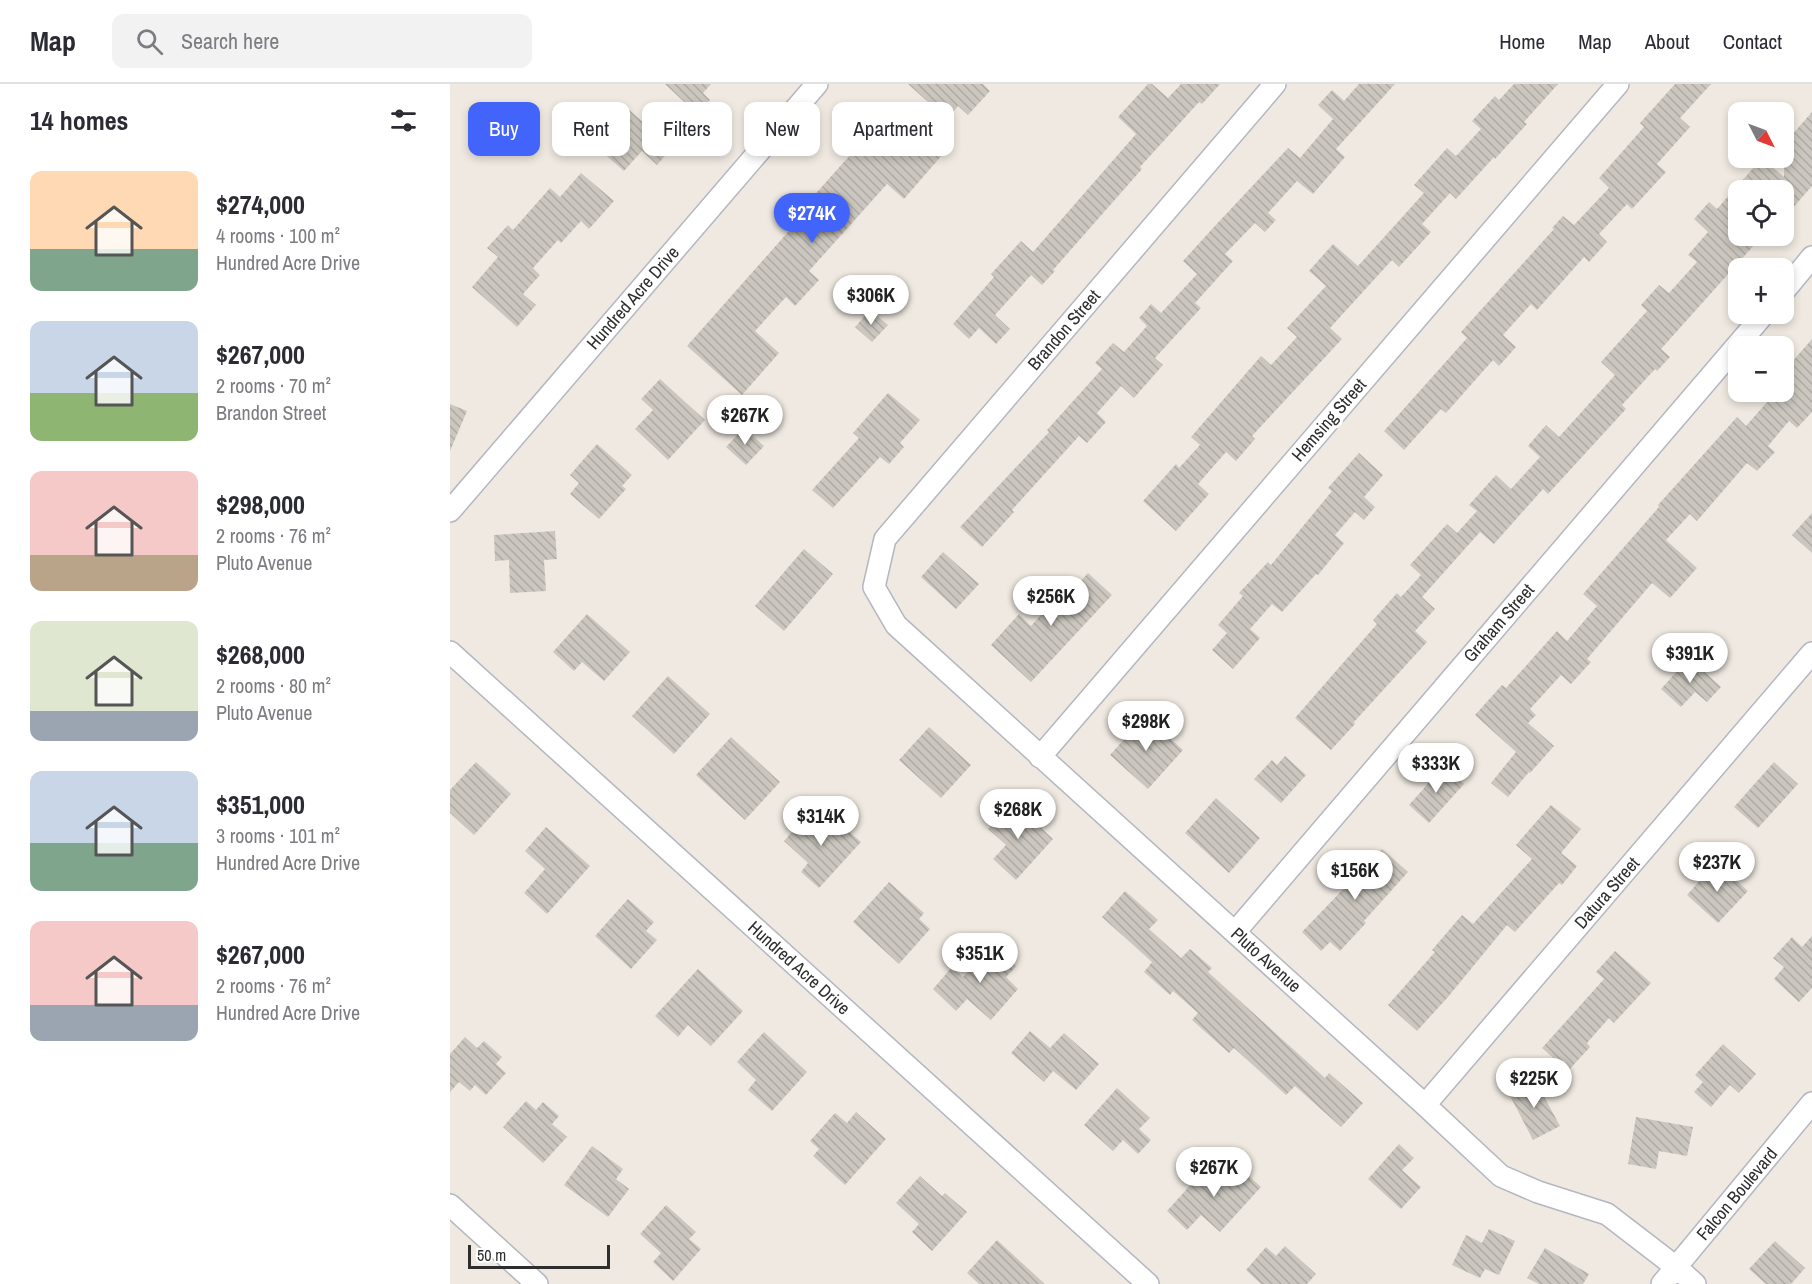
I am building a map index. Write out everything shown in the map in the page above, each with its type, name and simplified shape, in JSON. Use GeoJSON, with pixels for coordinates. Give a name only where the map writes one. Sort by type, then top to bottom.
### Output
{"type":"FeatureCollection","features":[{"type":"Feature","properties":{"kind":"street","name":"Hundred Acre Drive"},"geometry":{"type":"LineString","coordinates":[[450,511],[817,84]]}},
{"type":"Feature","properties":{"kind":"street","name":"Brandon Street"},"geometry":{"type":"LineString","coordinates":[[874,587],[885,539],[1275,84]]}},
{"type":"Feature","properties":{"kind":"street","name":"Hemsing Street"},"geometry":{"type":"LineString","coordinates":[[1040,757],[1618,84]]}},
{"type":"Feature","properties":{"kind":"street"},"geometry":{"type":"LineString","coordinates":[[1794,279],[1812,258]]}},
{"type":"Feature","properties":{"kind":"street","name":"Graham Street"},"geometry":{"type":"LineString","coordinates":[[1235,932],[1755,324]]}},
{"type":"Feature","properties":{"kind":"street","name":"Pluto Avenue"},"geometry":{"type":"LineString","coordinates":[[874,587],[896,625],[1501,1176],[1538,1192],[1607,1214],[1695,1284]]}},
{"type":"Feature","properties":{"kind":"street","name":"Hundred Acre Drive"},"geometry":{"type":"LineString","coordinates":[[450,652],[1148,1284]]}},
{"type":"Feature","properties":{"kind":"street","name":"Datura Street"},"geometry":{"type":"LineString","coordinates":[[1425,1105],[1812,654]]}},
{"type":"Feature","properties":{"kind":"street","name":"Falcon Boulevard"},"geometry":{"type":"LineString","coordinates":[[1662,1284],[1812,1103]]}},
{"type":"Feature","properties":{"kind":"street"},"geometry":{"type":"LineString","coordinates":[[450,1205],[537,1284]]}},
{"type":"Feature","properties":{"kind":"building"},"geometry":{"type":"Polygon","coordinates":[[[665,84],[711,84],[703,93],[710,100],[708,102],[684,102],[665,84]]]}},
{"type":"Feature","properties":{"kind":"building"},"geometry":{"type":"Polygon","coordinates":[[[908,84],[983,84],[990,91],[968,115],[958,106],[954,111],[954,102],[928,102],[908,84]]]}},
{"type":"Feature","properties":{"kind":"building"},"geometry":{"type":"Polygon","coordinates":[[[1148,84],[1152,84],[1168,98],[1181,84],[1220,84],[1202,104],[1199,102],[1140,167],[1142,169],[1042,285],[1031,275],[995,315],[1010,329],[996,344],[979,328],[969,339],[953,324],[994,277],[991,274],[1021,241],[1033,252],[1136,134],[1118,117],[1148,84]]]}},
{"type":"Feature","properties":{"kind":"building"},"geometry":{"type":"Polygon","coordinates":[[[1359,84],[1395,84],[1336,149],[1345,157],[1313,194],[1297,181],[1268,213],[1276,220],[1265,232],[1255,223],[1225,254],[1233,261],[1195,303],[1201,308],[1155,358],[1163,365],[1134,398],[1121,386],[1097,413],[1106,422],[1087,443],[1079,436],[982,547],[960,527],[1049,432],[1047,430],[1102,369],[1095,363],[1113,343],[1124,352],[1147,326],[1139,318],[1151,304],[1161,313],[1197,274],[1183,261],[1213,228],[1288,148],[1300,158],[1333,119],[1318,105],[1332,90],[1344,101],[1359,84]]]}},
{"type":"Feature","properties":{"kind":"building"},"geometry":{"type":"Polygon","coordinates":[[[1514,84],[1558,84],[1524,122],[1527,124],[1495,159],[1494,157],[1456,199],[1450,193],[1422,224],[1431,232],[1399,267],[1392,260],[1330,328],[1342,339],[1252,436],[1255,439],[1236,461],[1226,452],[1198,484],[1209,494],[1176,531],[1143,501],[1176,464],[1179,468],[1200,445],[1191,437],[1261,356],[1271,365],[1297,337],[1287,328],[1326,286],[1309,271],[1333,244],[1358,266],[1424,193],[1414,185],[1447,148],[1456,156],[1481,129],[1472,121],[1495,96],[1499,100],[1514,84]]]}},
{"type":"Feature","properties":{"kind":"building"},"geometry":{"type":"Polygon","coordinates":[[[1675,84],[1711,84],[1680,118],[1690,127],[1657,164],[1666,172],[1632,209],[1627,204],[1599,234],[1607,242],[1589,262],[1584,257],[1537,310],[1531,304],[1503,335],[1516,347],[1499,366],[1493,360],[1446,413],[1441,409],[1404,450],[1384,431],[1467,338],[1461,332],[1554,229],[1552,228],[1563,216],[1574,225],[1609,188],[1599,178],[1644,127],[1640,123],[1675,84]]]}},
{"type":"Feature","properties":{"kind":"building"},"geometry":{"type":"Polygon","coordinates":[[[630,111],[642,121],[642,151],[624,171],[607,156],[630,156],[630,111]]]}},
{"type":"Feature","properties":{"kind":"building"},"geometry":{"type":"Polygon","coordinates":[[[1812,112],[1812,186],[1794,207],[1794,180],[1743,180],[1753,168],[1774,168],[1784,177],[1784,168],[1794,168],[1794,133],[1812,112]]]}},
{"type":"Feature","properties":{"kind":"building"},"geometry":{"type":"Polygon","coordinates":[[[647,156],[665,156],[657,165],[647,156]]]}},
{"type":"Feature","properties":{"kind":"building"},"geometry":{"type":"Polygon","coordinates":[[[849,156],[941,156],[904,199],[887,184],[809,271],[819,280],[795,306],[786,297],[755,331],[779,353],[742,395],[687,346],[796,223],[792,220],[849,156]]]}},
{"type":"Feature","properties":{"kind":"building"},"geometry":{"type":"Polygon","coordinates":[[[581,173],[614,201],[589,229],[581,221],[561,243],[558,240],[533,268],[540,275],[523,294],[536,305],[517,327],[472,287],[498,257],[487,248],[508,225],[513,230],[550,188],[560,197],[581,173]]]}},
{"type":"Feature","properties":{"kind":"building"},"geometry":{"type":"Polygon","coordinates":[[[1728,197],[1728,246],[1753,246],[1743,258],[1728,258],[1728,274],[1661,349],[1670,357],[1657,371],[1655,369],[1622,405],[1626,409],[1548,494],[1543,489],[1494,544],[1480,532],[1422,597],[1435,609],[1415,631],[1427,642],[1331,750],[1295,718],[1377,624],[1373,620],[1397,593],[1401,597],[1421,575],[1410,565],[1447,524],[1457,533],[1477,511],[1469,505],[1496,475],[1511,489],[1540,457],[1528,446],[1546,425],[1559,437],[1615,375],[1601,362],[1647,311],[1641,305],[1659,285],[1669,293],[1697,262],[1688,255],[1708,232],[1694,219],[1709,202],[1717,209],[1728,197]]]}},
{"type":"Feature","properties":{"kind":"building"},"geometry":{"type":"Polygon","coordinates":[[[870,310],[888,325],[872,342],[855,327],[870,310]]]}},
{"type":"Feature","properties":{"kind":"building"},"geometry":{"type":"Polygon","coordinates":[[[1812,339],[1812,412],[1797,428],[1789,421],[1768,446],[1775,452],[1757,471],[1747,463],[1697,521],[1690,514],[1666,540],[1697,568],[1670,598],[1652,583],[1587,659],[1591,662],[1571,684],[1561,675],[1530,709],[1536,715],[1528,723],[1554,746],[1508,797],[1491,783],[1516,752],[1475,715],[1502,685],[1506,688],[1557,631],[1567,641],[1597,606],[1583,594],[1659,507],[1658,505],[1737,417],[1746,426],[1767,402],[1794,402],[1794,360],[1812,339]]]}},
{"type":"Feature","properties":{"kind":"building"},"geometry":{"type":"Polygon","coordinates":[[[660,379],[705,420],[668,460],[635,429],[653,410],[641,399],[660,379]]]}},
{"type":"Feature","properties":{"kind":"building"},"geometry":{"type":"Polygon","coordinates":[[[888,393],[920,420],[900,443],[904,447],[889,464],[880,457],[833,508],[812,490],[859,438],[853,433],[888,393]]]}},
{"type":"Feature","properties":{"kind":"building"},"geometry":{"type":"Polygon","coordinates":[[[450,404],[467,411],[450,451],[450,404]]]}},
{"type":"Feature","properties":{"kind":"building"},"geometry":{"type":"Polygon","coordinates":[[[744,428],[764,446],[746,465],[726,447],[744,428]]]}},
{"type":"Feature","properties":{"kind":"building"},"geometry":{"type":"Polygon","coordinates":[[[597,444],[632,475],[622,486],[626,489],[599,519],[570,494],[579,483],[570,475],[597,444]]]}},
{"type":"Feature","properties":{"kind":"building"},"geometry":{"type":"Polygon","coordinates":[[[1359,453],[1383,475],[1364,497],[1375,507],[1364,520],[1355,512],[1335,535],[1344,543],[1318,575],[1316,574],[1282,612],[1272,604],[1250,629],[1260,638],[1233,669],[1212,650],[1227,633],[1218,625],[1243,596],[1239,593],[1268,562],[1271,565],[1332,491],[1328,488],[1359,453]]]}},
{"type":"Feature","properties":{"kind":"building"},"geometry":{"type":"Polygon","coordinates":[[[1812,513],[1812,553],[1792,535],[1812,513]]]}},
{"type":"Feature","properties":{"kind":"building"},"geometry":{"type":"Polygon","coordinates":[[[555,531],[557,559],[544,560],[546,591],[510,593],[509,560],[495,561],[494,535],[555,531]]]}},
{"type":"Feature","properties":{"kind":"building"},"geometry":{"type":"Polygon","coordinates":[[[804,549],[833,574],[784,631],[755,606],[804,549]]]}},
{"type":"Feature","properties":{"kind":"building"},"geometry":{"type":"Polygon","coordinates":[[[943,552],[979,584],[956,609],[921,577],[943,552]]]}},
{"type":"Feature","properties":{"kind":"building"},"geometry":{"type":"Polygon","coordinates":[[[1088,573],[1112,595],[1031,682],[991,645],[1019,614],[1031,626],[1072,580],[1077,585],[1088,573]]]}},
{"type":"Feature","properties":{"kind":"building"},"geometry":{"type":"Polygon","coordinates":[[[587,614],[630,652],[604,681],[582,662],[574,671],[553,652],[587,614]]]}},
{"type":"Feature","properties":{"kind":"building"},"geometry":{"type":"Polygon","coordinates":[[[1689,658],[1721,687],[1707,702],[1695,692],[1681,707],[1661,689],[1689,658]]]}},
{"type":"Feature","properties":{"kind":"building"},"geometry":{"type":"Polygon","coordinates":[[[668,676],[710,714],[674,754],[632,716],[668,676]]]}},
{"type":"Feature","properties":{"kind":"building"},"geometry":{"type":"Polygon","coordinates":[[[1145,716],[1183,750],[1148,789],[1110,755],[1145,716]]]}},
{"type":"Feature","properties":{"kind":"building"},"geometry":{"type":"Polygon","coordinates":[[[929,727],[971,765],[941,798],[899,760],[929,727]]]}},
{"type":"Feature","properties":{"kind":"building"},"geometry":{"type":"Polygon","coordinates":[[[731,737],[780,782],[745,820],[696,775],[731,737]]]}},
{"type":"Feature","properties":{"kind":"building"},"geometry":{"type":"Polygon","coordinates":[[[1285,756],[1306,775],[1281,803],[1254,779],[1272,760],[1277,765],[1285,756]]]}},
{"type":"Feature","properties":{"kind":"building"},"geometry":{"type":"Polygon","coordinates":[[[476,762],[511,794],[474,835],[450,813],[450,790],[476,762]]]}},
{"type":"Feature","properties":{"kind":"building"},"geometry":{"type":"Polygon","coordinates":[[[1774,762],[1798,784],[1758,828],[1734,807],[1774,762]]]}},
{"type":"Feature","properties":{"kind":"building"},"geometry":{"type":"Polygon","coordinates":[[[1444,766],[1464,784],[1429,823],[1409,805],[1444,766]]]}},
{"type":"Feature","properties":{"kind":"building"},"geometry":{"type":"Polygon","coordinates":[[[1216,798],[1260,838],[1229,873],[1185,833],[1216,798]]]}},
{"type":"Feature","properties":{"kind":"building"},"geometry":{"type":"Polygon","coordinates":[[[1013,802],[1053,839],[1016,880],[993,859],[1006,845],[988,829],[1013,802]]]}},
{"type":"Feature","properties":{"kind":"building"},"geometry":{"type":"Polygon","coordinates":[[[1551,805],[1581,829],[1561,853],[1577,866],[1562,885],[1559,883],[1515,932],[1507,925],[1417,1031],[1388,1005],[1435,952],[1432,950],[1462,915],[1473,924],[1532,859],[1516,845],[1551,805]]]}},
{"type":"Feature","properties":{"kind":"building"},"geometry":{"type":"Polygon","coordinates":[[[811,810],[838,835],[844,827],[861,842],[819,888],[801,872],[808,863],[784,841],[811,810]]]}},
{"type":"Feature","properties":{"kind":"building"},"geometry":{"type":"Polygon","coordinates":[[[546,827],[590,866],[547,914],[524,893],[545,869],[525,851],[546,827]]]}},
{"type":"Feature","properties":{"kind":"building"},"geometry":{"type":"Polygon","coordinates":[[[1382,849],[1408,872],[1340,951],[1330,942],[1321,951],[1302,932],[1351,881],[1340,872],[1355,856],[1367,866],[1382,849]]]}},
{"type":"Feature","properties":{"kind":"building"},"geometry":{"type":"Polygon","coordinates":[[[1716,862],[1748,891],[1718,923],[1687,895],[1716,862]]]}},
{"type":"Feature","properties":{"kind":"building"},"geometry":{"type":"Polygon","coordinates":[[[889,882],[924,913],[919,919],[930,929],[899,964],[853,922],[889,882]]]}},
{"type":"Feature","properties":{"kind":"building"},"geometry":{"type":"Polygon","coordinates":[[[1125,891],[1158,920],[1149,929],[1181,958],[1190,949],[1212,968],[1208,972],[1325,1078],[1329,1073],[1363,1103],[1341,1127],[1295,1086],[1286,1095],[1234,1048],[1229,1053],[1192,1020],[1198,1013],[1173,991],[1170,995],[1144,972],[1152,962],[1102,917],[1125,891]]]}},
{"type":"Feature","properties":{"kind":"building"},"geometry":{"type":"Polygon","coordinates":[[[628,899],[654,922],[646,931],[657,940],[631,969],[595,936],[628,899]]]}},
{"type":"Feature","properties":{"kind":"building"},"geometry":{"type":"Polygon","coordinates":[[[1812,936],[1812,988],[1799,1002],[1774,979],[1784,967],[1773,958],[1792,937],[1802,947],[1812,936]]]}},
{"type":"Feature","properties":{"kind":"building"},"geometry":{"type":"Polygon","coordinates":[[[992,944],[1016,966],[1006,977],[1018,989],[991,1020],[967,999],[956,1011],[933,989],[952,967],[963,977],[992,944]]]}},
{"type":"Feature","properties":{"kind":"building"},"geometry":{"type":"Polygon","coordinates":[[[1615,951],[1651,983],[1614,1023],[1609,1018],[1587,1043],[1590,1047],[1568,1071],[1542,1048],[1604,979],[1596,972],[1615,951]]]}},
{"type":"Feature","properties":{"kind":"building"},"geometry":{"type":"Polygon","coordinates":[[[698,969],[743,1011],[711,1046],[688,1025],[678,1037],[655,1016],[698,969]]]}},
{"type":"Feature","properties":{"kind":"building"},"geometry":{"type":"Polygon","coordinates":[[[1030,1031],[1050,1048],[1064,1033],[1099,1064],[1076,1090],[1053,1071],[1044,1082],[1011,1053],[1030,1031]]]}},
{"type":"Feature","properties":{"kind":"building"},"geometry":{"type":"Polygon","coordinates":[[[764,1032],[807,1072],[772,1111],[748,1090],[756,1080],[737,1062],[764,1032]]]}},
{"type":"Feature","properties":{"kind":"building"},"geometry":{"type":"Polygon","coordinates":[[[465,1037],[477,1048],[484,1041],[502,1057],[496,1064],[506,1073],[486,1095],[475,1085],[470,1091],[459,1082],[450,1092],[450,1054],[465,1037]]]}},
{"type":"Feature","properties":{"kind":"building"},"geometry":{"type":"Polygon","coordinates":[[[1723,1044],[1756,1074],[1739,1093],[1730,1085],[1711,1107],[1694,1092],[1703,1082],[1695,1075],[1723,1044]]]}},
{"type":"Feature","properties":{"kind":"building"},"geometry":{"type":"Polygon","coordinates":[[[1534,1078],[1560,1126],[1533,1140],[1508,1092],[1534,1078]]]}},
{"type":"Feature","properties":{"kind":"building"},"geometry":{"type":"Polygon","coordinates":[[[1117,1088],[1150,1118],[1139,1129],[1151,1140],[1138,1154],[1123,1140],[1113,1151],[1084,1125],[1117,1088]]]}},
{"type":"Feature","properties":{"kind":"building"},"geometry":{"type":"Polygon","coordinates":[[[526,1101],[536,1110],[543,1102],[559,1116],[552,1124],[567,1137],[543,1163],[503,1127],[526,1101]]]}},
{"type":"Feature","properties":{"kind":"building"},"geometry":{"type":"Polygon","coordinates":[[[856,1112],[886,1139],[845,1185],[813,1156],[819,1149],[810,1141],[835,1113],[847,1123],[856,1112]]]}},
{"type":"Feature","properties":{"kind":"building"},"geometry":{"type":"Polygon","coordinates":[[[1636,1117],[1693,1127],[1687,1156],[1659,1151],[1656,1169],[1628,1164],[1636,1117]]]}},
{"type":"Feature","properties":{"kind":"building"},"geometry":{"type":"Polygon","coordinates":[[[1399,1144],[1414,1158],[1402,1170],[1421,1187],[1401,1209],[1368,1179],[1399,1144]]]}},
{"type":"Feature","properties":{"kind":"building"},"geometry":{"type":"Polygon","coordinates":[[[592,1146],[623,1169],[616,1179],[629,1189],[608,1217],[564,1185],[592,1146]]]}},
{"type":"Feature","properties":{"kind":"building"},"geometry":{"type":"Polygon","coordinates":[[[1212,1161],[1229,1178],[1239,1167],[1261,1187],[1220,1232],[1201,1215],[1187,1230],[1167,1211],[1212,1161]]]}},
{"type":"Feature","properties":{"kind":"building"},"geometry":{"type":"Polygon","coordinates":[[[920,1176],[942,1196],[945,1193],[967,1212],[932,1251],[912,1232],[919,1224],[896,1203],[920,1176]]]}},
{"type":"Feature","properties":{"kind":"building"},"geometry":{"type":"Polygon","coordinates":[[[666,1205],[696,1232],[689,1239],[701,1249],[673,1281],[653,1262],[661,1253],[640,1234],[666,1205]]]}},
{"type":"Feature","properties":{"kind":"building"},"geometry":{"type":"Polygon","coordinates":[[[1489,1229],[1515,1241],[1499,1275],[1485,1269],[1480,1278],[1452,1265],[1466,1235],[1482,1243],[1489,1229]]]}},
{"type":"Feature","properties":{"kind":"building"},"geometry":{"type":"Polygon","coordinates":[[[997,1240],[1045,1284],[979,1284],[967,1273],[997,1240]]]}},
{"type":"Feature","properties":{"kind":"building"},"geometry":{"type":"Polygon","coordinates":[[[1775,1241],[1805,1268],[1791,1284],[1766,1284],[1749,1269],[1775,1241]]]}},
{"type":"Feature","properties":{"kind":"building"},"geometry":{"type":"Polygon","coordinates":[[[1285,1246],[1316,1274],[1307,1284],[1261,1284],[1246,1270],[1266,1247],[1276,1256],[1285,1246]]]}},
{"type":"Feature","properties":{"kind":"building"},"geometry":{"type":"Polygon","coordinates":[[[1545,1248],[1589,1274],[1583,1284],[1539,1284],[1527,1278],[1545,1248]]]}}]}
